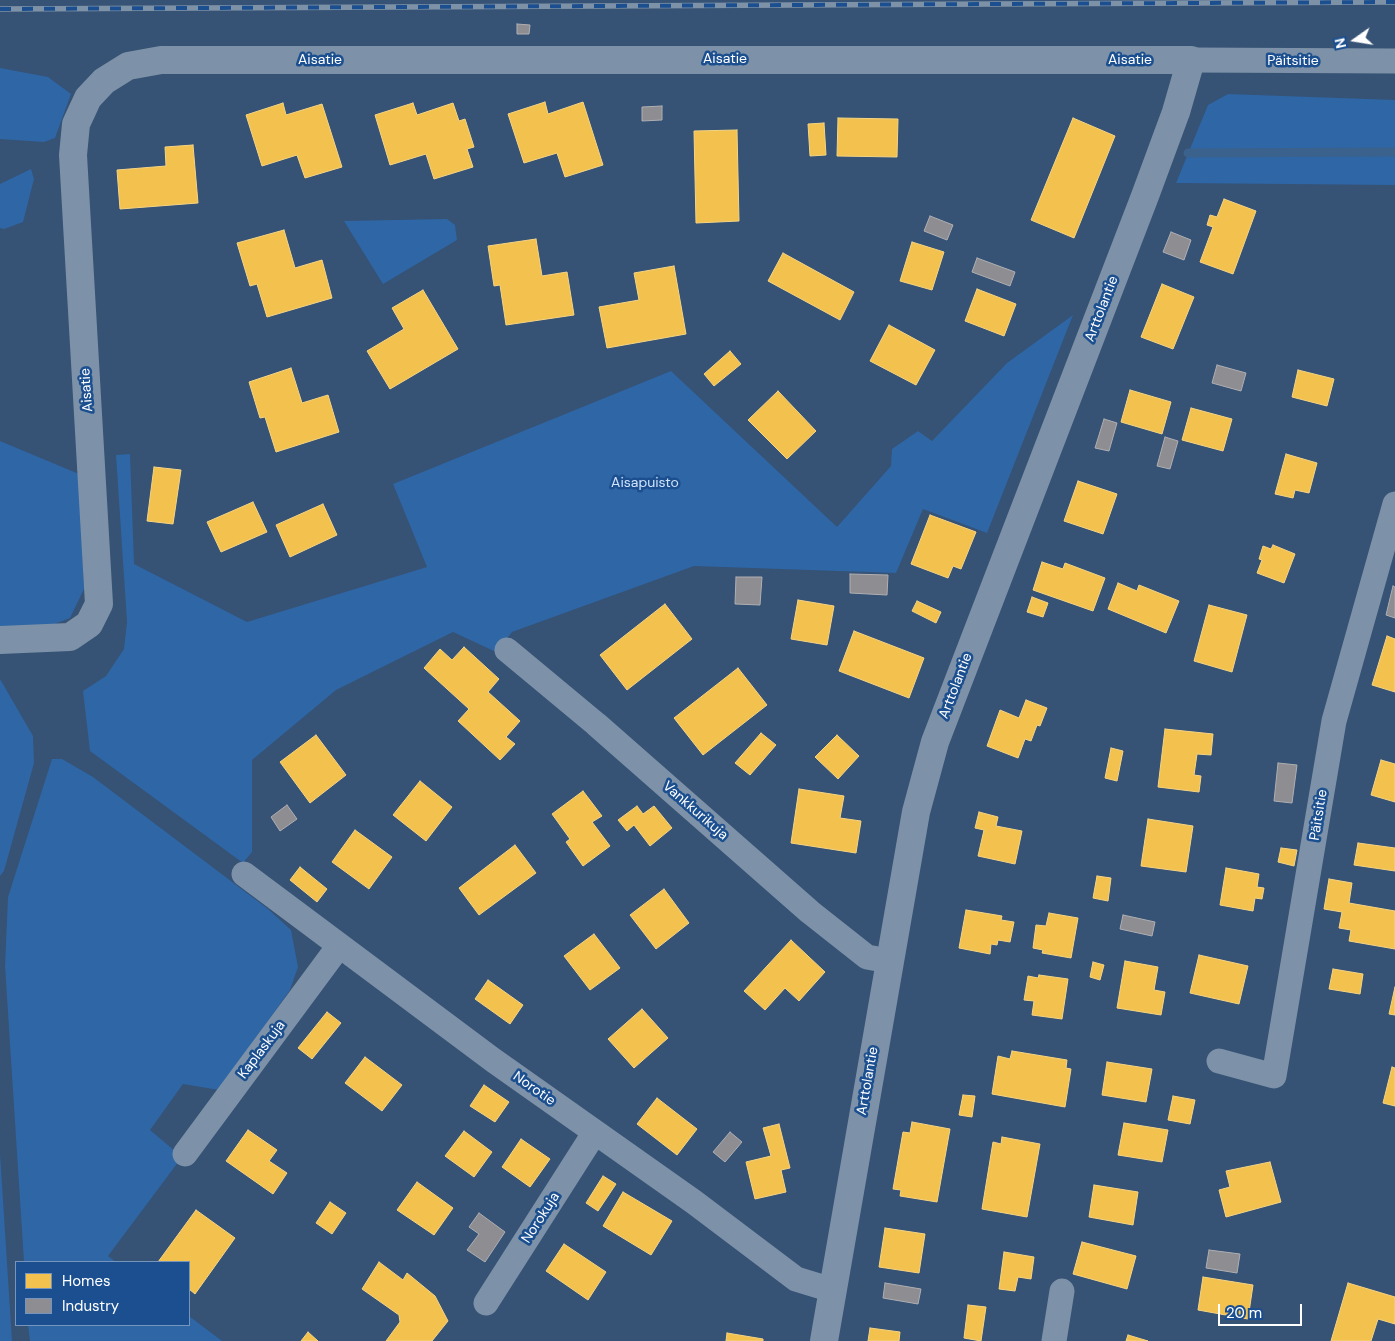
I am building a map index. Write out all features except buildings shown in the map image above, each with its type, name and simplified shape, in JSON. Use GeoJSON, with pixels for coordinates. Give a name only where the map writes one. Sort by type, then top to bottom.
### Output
{"type":"FeatureCollection","features":[{"type":"Feature","properties":{"kind":"street","name":"Aisatie"},"geometry":{"type":"LineString","coordinates":[[0,640],[70,637],[89,624],[99,604],[73,155],[76,124],[88,98],[104,80],[128,66],[151,61],[171,60],[1191,60]]}},
{"type":"Feature","properties":{"kind":"street","name":"Päitsitie"},"geometry":{"type":"LineString","coordinates":[[1191,60],[1395,62]]}},
{"type":"Feature","properties":{"kind":"street","name":"Arttolantie"},"geometry":{"type":"LineString","coordinates":[[824,1341],[916,812],[935,742],[1142,205],[1176,112],[1191,60]]}},
{"type":"Feature","properties":{"kind":"street","name":"Päitsitie"},"geometry":{"type":"LineString","coordinates":[[1219,1062],[1274,1076],[1335,717],[1395,504]]}},
{"type":"Feature","properties":{"kind":"street","name":"Vankkurikuja"},"geometry":{"type":"LineString","coordinates":[[507,650],[603,730],[818,919],[867,957],[889,961]]}},
{"type":"Feature","properties":{"kind":"street","name":"Norotie"},"geometry":{"type":"LineString","coordinates":[[244,874],[493,1060],[694,1202],[796,1279],[832,1290]]}},
{"type":"Feature","properties":{"kind":"street","name":"Kaplaskuja"},"geometry":{"type":"LineString","coordinates":[[185,1154],[339,946]]}},
{"type":"Feature","properties":{"kind":"street","name":"Norokuja"},"geometry":{"type":"LineString","coordinates":[[486,1303],[595,1132]]}},
{"type":"Feature","properties":{"kind":"street"},"geometry":{"type":"LineString","coordinates":[[1054,1341],[1062,1291]]}},
{"type":"Feature","properties":{"kind":"green space"},"geometry":{"type":"Polygon","coordinates":[[[0,68],[48,77],[71,94],[55,138],[44,142],[0,139],[0,68]]]}},
{"type":"Feature","properties":{"kind":"green space"},"geometry":{"type":"Polygon","coordinates":[[[1228,94],[1395,100],[1395,185],[1176,183],[1208,105],[1228,94]]]}},
{"type":"Feature","properties":{"kind":"green space"},"geometry":{"type":"Polygon","coordinates":[[[31,169],[34,179],[23,222],[4,229],[0,228],[0,184],[31,169]]]}},
{"type":"Feature","properties":{"kind":"green space"},"geometry":{"type":"Polygon","coordinates":[[[447,219],[455,225],[457,240],[383,284],[344,221],[447,219]]]}},
{"type":"Feature","properties":{"kind":"green space","name":"Aisapuisto"},"geometry":{"type":"Polygon","coordinates":[[[1073,315],[987,533],[923,509],[896,573],[694,566],[512,632],[496,652],[453,632],[336,690],[252,760],[252,852],[243,863],[90,751],[83,691],[106,676],[124,649],[127,622],[116,455],[130,454],[134,564],[247,622],[427,567],[393,484],[671,371],[837,527],[891,466],[892,449],[918,431],[932,441],[1007,363],[1073,315]]]}},
{"type":"Feature","properties":{"kind":"green space"},"geometry":{"type":"Polygon","coordinates":[[[0,441],[79,474],[84,589],[70,618],[52,625],[0,629],[0,441]]]}},
{"type":"Feature","properties":{"kind":"green space"},"geometry":{"type":"Polygon","coordinates":[[[0,679],[33,736],[34,763],[4,871],[0,876],[0,679]]]}},
{"type":"Feature","properties":{"kind":"green space"},"geometry":{"type":"Polygon","coordinates":[[[52,759],[62,759],[93,777],[268,909],[291,930],[298,967],[290,990],[219,1090],[183,1084],[150,1130],[182,1157],[108,1256],[115,1261],[24,1261],[5,966],[8,897],[52,759]]]}},
{"type":"Feature","properties":{"kind":"green space"},"geometry":{"type":"Polygon","coordinates":[[[0,1153],[12,1341],[0,1341],[0,1153]]]}},
{"type":"Feature","properties":{"kind":"green space"},"geometry":{"type":"Polygon","coordinates":[[[190,1317],[222,1341],[30,1341],[28,1326],[190,1326],[190,1317]]]}},
{"type":"Feature","properties":{"kind":"waterway"},"geometry":{"type":"LineString","coordinates":[[1188,153],[1395,152]]}},
{"type":"Feature","properties":{"kind":"railway"},"geometry":{"type":"LineString","coordinates":[[0,9],[1395,2]]}}]}
